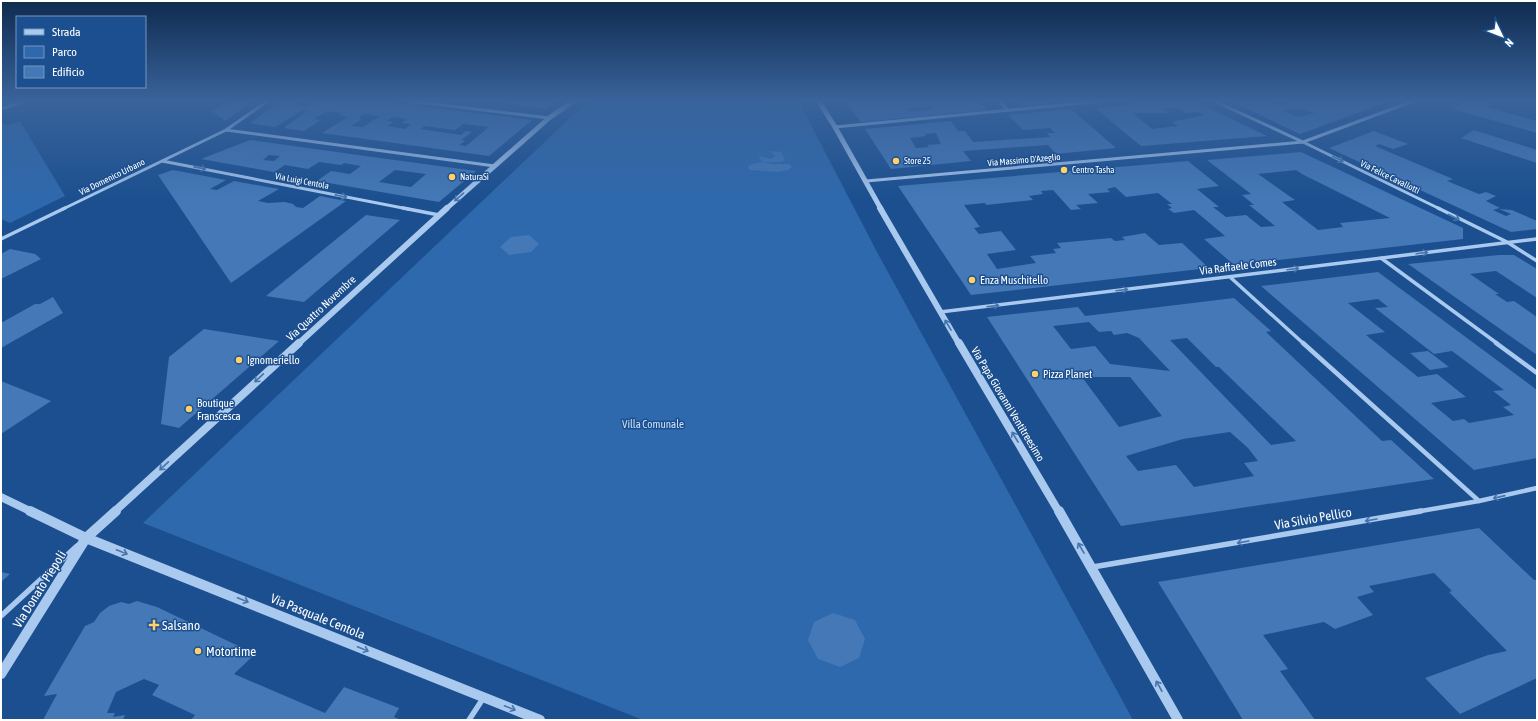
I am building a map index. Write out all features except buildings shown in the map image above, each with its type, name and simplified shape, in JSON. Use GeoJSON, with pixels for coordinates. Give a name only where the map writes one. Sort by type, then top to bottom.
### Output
{"type":"FeatureCollection","features":[{"type":"Feature","properties":{"kind":"street","name":"Via Domenico Urbano"},"geometry":{"type":"LineString","coordinates":[[1,239],[218,134]]}},
{"type":"Feature","properties":{"kind":"street"},"geometry":{"type":"LineString","coordinates":[[253,134],[495,166]]}},
{"type":"Feature","properties":{"kind":"street","name":"Via Quattro Novembre"},"geometry":{"type":"LineString","coordinates":[[86,538],[439,215],[531,134]]}},
{"type":"Feature","properties":{"kind":"street","name":"Via Papa Giovanni Ventitreesimo"},"geometry":{"type":"LineString","coordinates":[[839,134],[903,249],[1092,567],[1178,720]]}},
{"type":"Feature","properties":{"kind":"street","name":"Via Felice Cavallotti"},"geometry":{"type":"LineString","coordinates":[[1284,134],[1506,242],[1537,261]]}},
{"type":"Feature","properties":{"kind":"street","name":"Via Massimo D'Azeglio"},"geometry":{"type":"LineString","coordinates":[[866,181],[1302,142],[1325,134]]}},
{"type":"Feature","properties":{"kind":"street","name":"Via Luigi Centola"},"geometry":{"type":"LineString","coordinates":[[162,161],[439,215]]}},
{"type":"Feature","properties":{"kind":"street","name":"Via Raffaele Comes"},"geometry":{"type":"LineString","coordinates":[[940,312],[1537,239]]}},
{"type":"Feature","properties":{"kind":"street"},"geometry":{"type":"LineString","coordinates":[[1381,258],[1537,373]]}},
{"type":"Feature","properties":{"kind":"street"},"geometry":{"type":"LineString","coordinates":[[1230,276],[1479,501]]}},
{"type":"Feature","properties":{"kind":"street","name":"Via Silvio Pellico"},"geometry":{"type":"LineString","coordinates":[[1092,567],[1479,501],[1537,488]]}},
{"type":"Feature","properties":{"kind":"street","name":"Via Pasquale Centola"},"geometry":{"type":"LineString","coordinates":[[1,497],[86,538],[540,720]]}},
{"type":"Feature","properties":{"kind":"street"},"geometry":{"type":"LineString","coordinates":[[1,616],[86,538]]}},
{"type":"Feature","properties":{"kind":"street","name":"Via Donato Piepoli"},"geometry":{"type":"LineString","coordinates":[[1,674],[86,538]]}},
{"type":"Feature","properties":{"kind":"street"},"geometry":{"type":"LineString","coordinates":[[469,720],[484,697]]}},
{"type":"Feature","properties":{"kind":"green space"},"geometry":{"type":"Polygon","coordinates":[[[1,134],[28,134],[65,196],[10,223],[1,219],[1,134]]]}},
{"type":"Feature","properties":{"kind":"green space","name":"Villa Comunale"},"geometry":{"type":"Polygon","coordinates":[[[553,134],[815,134],[877,252],[1133,720],[643,720],[143,523],[553,134]]]}},
{"type":"Feature","properties":{"kind":"place","name":"Store 25"},"geometry":{"type":"Point","coordinates":[896,161]}},
{"type":"Feature","properties":{"kind":"place","name":"Centro Tasha"},"geometry":{"type":"Point","coordinates":[1064,170]}},
{"type":"Feature","properties":{"kind":"place","name":"NaturaSì"},"geometry":{"type":"Point","coordinates":[452,177]}},
{"type":"Feature","properties":{"kind":"place","name":"Enza Muschitello"},"geometry":{"type":"Point","coordinates":[972,280]}},
{"type":"Feature","properties":{"kind":"place","name":"Ignomeriello"},"geometry":{"type":"Point","coordinates":[239,360]}},
{"type":"Feature","properties":{"kind":"place","name":"Pizza Planet"},"geometry":{"type":"Point","coordinates":[1035,374]}},
{"type":"Feature","properties":{"kind":"place","name":"Boutique Franscesca"},"geometry":{"type":"Point","coordinates":[189,409]}},
{"type":"Feature","properties":{"kind":"place","name":"Salsano"},"geometry":{"type":"Point","coordinates":[154,625]}},
{"type":"Feature","properties":{"kind":"place","name":"Motortime"},"geometry":{"type":"Point","coordinates":[198,651]}}]}
